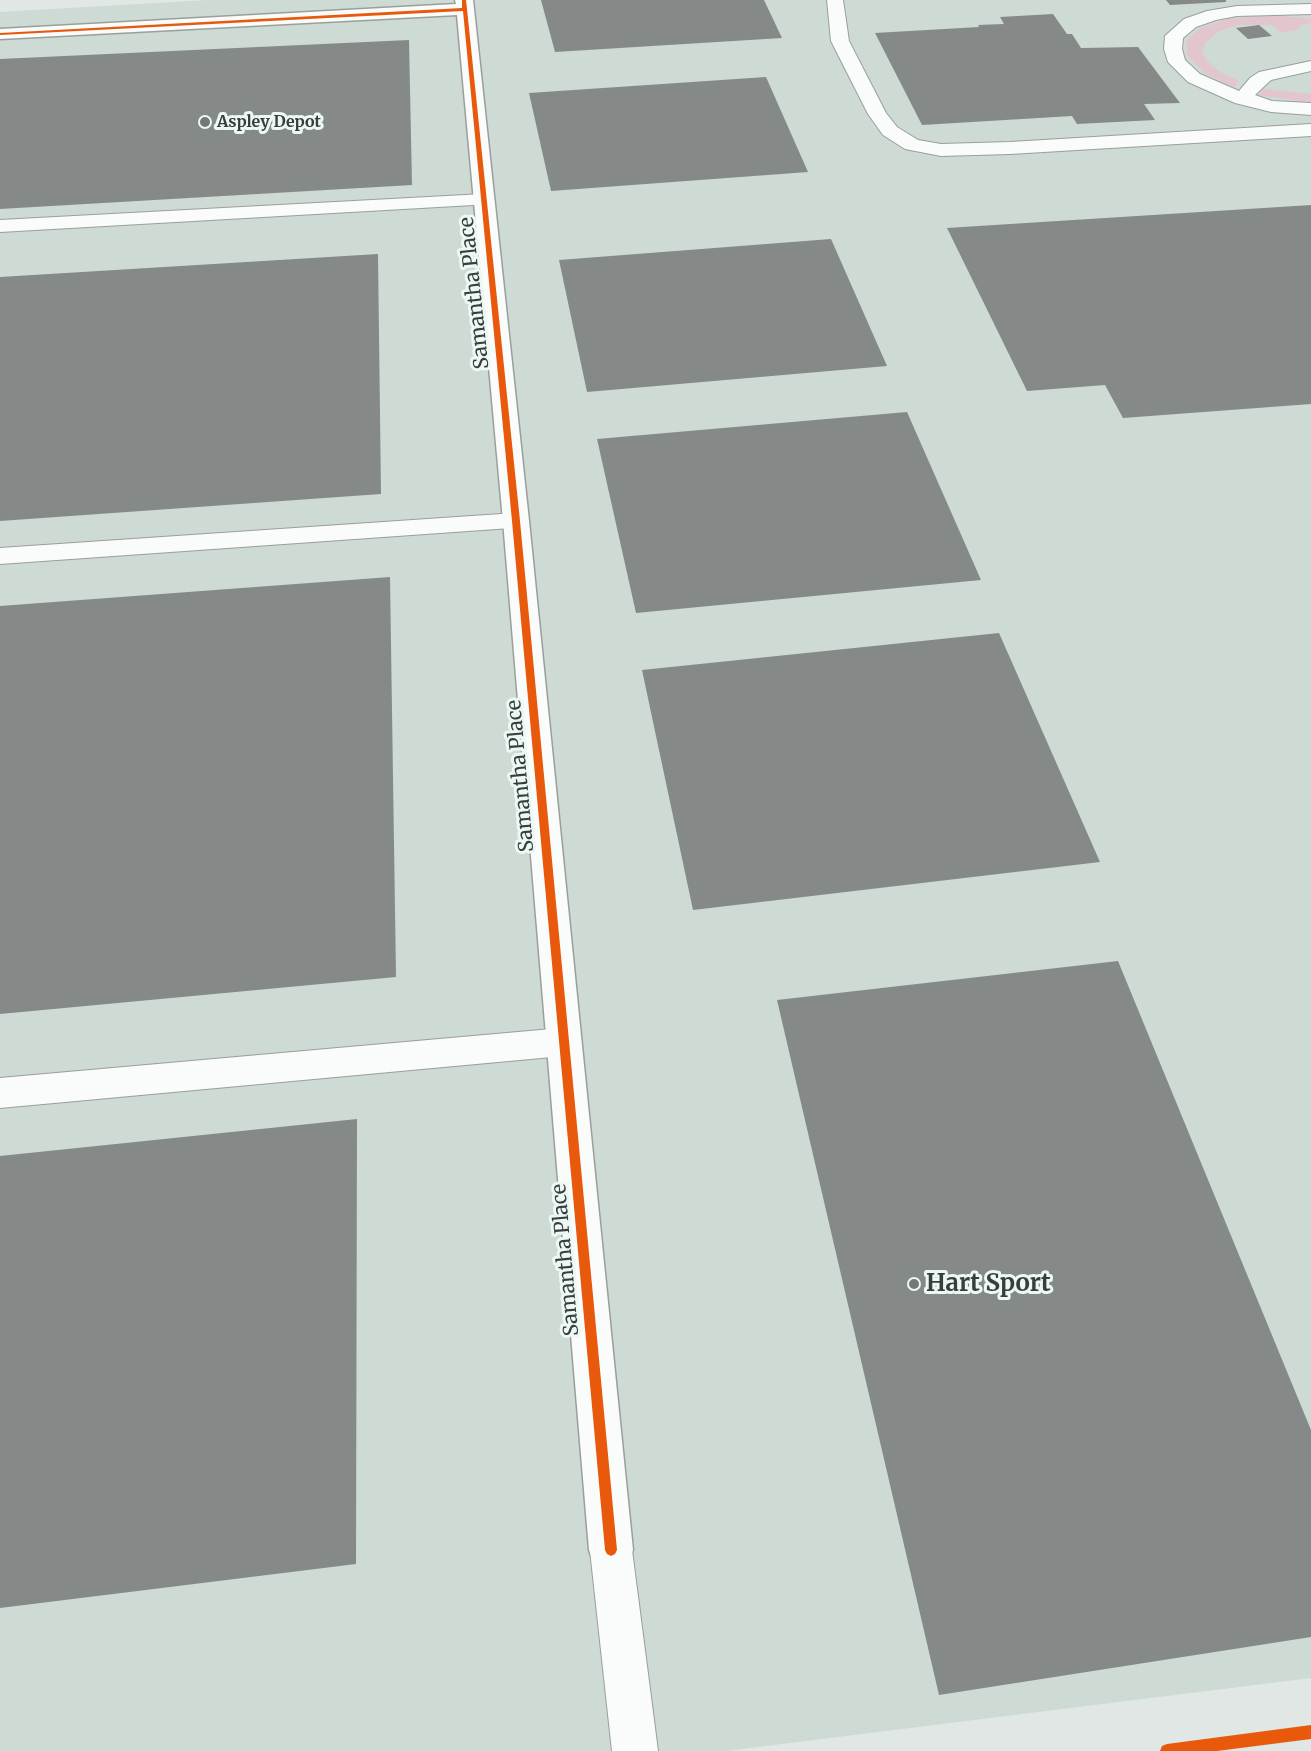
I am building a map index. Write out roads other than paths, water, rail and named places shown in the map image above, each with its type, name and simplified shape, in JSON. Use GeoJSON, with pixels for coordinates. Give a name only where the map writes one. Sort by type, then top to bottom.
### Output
{"type":"FeatureCollection","features":[{"type":"Feature","properties":{"kind":"street"},"geometry":{"type":"LineString","coordinates":[[0,34],[465,5]]}},
{"type":"Feature","properties":{"kind":"street","name":"Samantha Place"},"geometry":{"type":"LineString","coordinates":[[465,5],[516,521],[611,1550]]}},
{"type":"Feature","properties":{"kind":"lane"},"geometry":{"type":"LineString","coordinates":[[835,0],[840,41],[877,114],[890,131],[912,145],[941,150],[975,149],[1311,130]]}},
{"type":"Feature","properties":{"kind":"lane"},"geometry":{"type":"LineString","coordinates":[[1311,11],[1262,10],[1213,15],[1190,23],[1174,36],[1173,49],[1177,62],[1194,78],[1221,92],[1271,106],[1311,109]]}},
{"type":"Feature","properties":{"kind":"lane"},"geometry":{"type":"LineString","coordinates":[[1242,99],[1264,76],[1311,66]]}},
{"type":"Feature","properties":{"kind":"lane"},"geometry":{"type":"LineString","coordinates":[[0,226],[484,200]]}},
{"type":"Feature","properties":{"kind":"lane"},"geometry":{"type":"LineString","coordinates":[[0,556],[516,521]]}},
{"type":"Feature","properties":{"kind":"lane"},"geometry":{"type":"LineString","coordinates":[[0,1093],[564,1042]]}},
{"type":"Feature","properties":{"kind":"lane","name":"Samantha Place"},"geometry":{"type":"LineString","coordinates":[[611,1550],[635,1751]]}},
{"type":"Feature","properties":{"kind":"place","name":"Aspley Depot"},"geometry":{"type":"Point","coordinates":[205,122]}},
{"type":"Feature","properties":{"kind":"place","name":"Hart Sport"},"geometry":{"type":"Point","coordinates":[914,1284]}}]}
